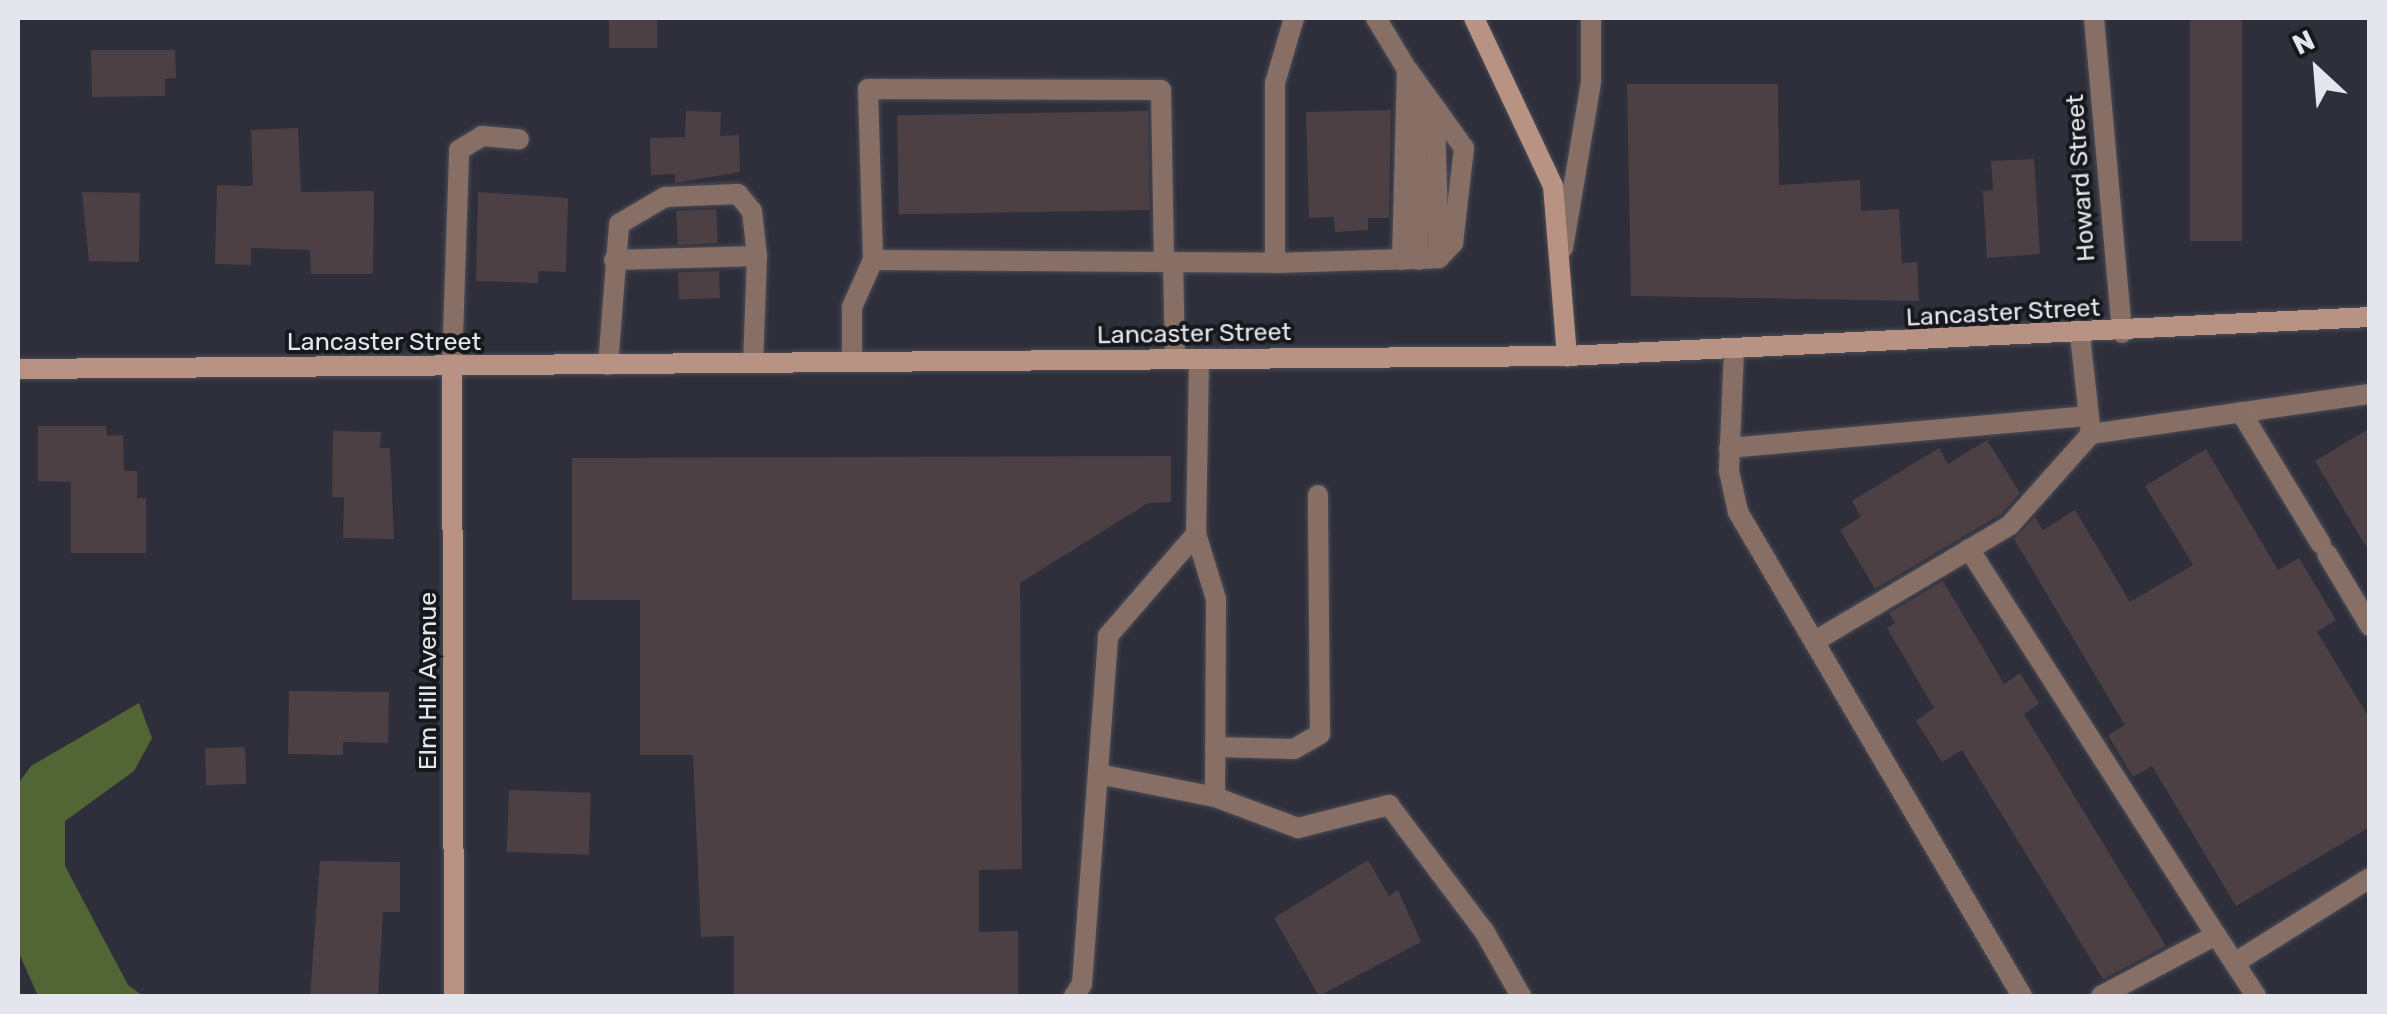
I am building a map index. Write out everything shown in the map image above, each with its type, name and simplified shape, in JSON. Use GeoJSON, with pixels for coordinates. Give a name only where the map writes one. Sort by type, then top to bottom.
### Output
{"type":"FeatureCollection","features":[{"type":"Feature","properties":{"kind":"main road"},"geometry":{"type":"LineString","coordinates":[[1474,18],[1537,137],[1564,248],[1566,356]]}},
{"type":"Feature","properties":{"kind":"main road","name":"Lancaster Street"},"geometry":{"type":"LineString","coordinates":[[18,369],[1566,356],[2122,333],[2370,317]]}},
{"type":"Feature","properties":{"kind":"main road","name":"Elm Hill Avenue"},"geometry":{"type":"LineString","coordinates":[[452,366],[454,996]]}},
{"type":"Feature","properties":{"kind":"street"},"geometry":{"type":"LineString","coordinates":[[1274,263],[1276,83],[1294,18]]}},
{"type":"Feature","properties":{"kind":"street"},"geometry":{"type":"LineString","coordinates":[[1376,18],[1437,127],[1420,259]]}},
{"type":"Feature","properties":{"kind":"street"},"geometry":{"type":"LineString","coordinates":[[1564,248],[1591,82],[1591,18]]}},
{"type":"Feature","properties":{"kind":"street","name":"Howard Street"},"geometry":{"type":"LineString","coordinates":[[2094,18],[2122,333]]}},
{"type":"Feature","properties":{"kind":"street"},"geometry":{"type":"LineString","coordinates":[[1408,70],[1420,259]]}},
{"type":"Feature","properties":{"kind":"street"},"geometry":{"type":"LineString","coordinates":[[852,362],[852,307],[873,260],[868,89],[1161,90],[1175,359]]}},
{"type":"Feature","properties":{"kind":"street"},"geometry":{"type":"LineString","coordinates":[[452,366],[459,150],[482,136],[518,138]]}},
{"type":"Feature","properties":{"kind":"street"},"geometry":{"type":"LineString","coordinates":[[608,365],[619,224],[664,197],[738,194],[752,211],[757,256],[753,363]]}},
{"type":"Feature","properties":{"kind":"street"},"geometry":{"type":"LineString","coordinates":[[614,260],[757,256]]}},
{"type":"Feature","properties":{"kind":"street"},"geometry":{"type":"LineString","coordinates":[[873,260],[1274,263],[1420,259]]}},
{"type":"Feature","properties":{"kind":"street"},"geometry":{"type":"LineString","coordinates":[[1815,641],[2010,525],[2089,425],[2080,335]]}},
{"type":"Feature","properties":{"kind":"street"},"geometry":{"type":"LineString","coordinates":[[1734,350],[1729,448],[1738,512],[2022,996]]}},
{"type":"Feature","properties":{"kind":"street"},"geometry":{"type":"LineString","coordinates":[[1199,359],[1196,534],[1216,599],[1215,797]]}},
{"type":"Feature","properties":{"kind":"street"},"geometry":{"type":"LineString","coordinates":[[1729,448],[2089,425],[2241,412],[2370,394]]}},
{"type":"Feature","properties":{"kind":"street"},"geometry":{"type":"LineString","coordinates":[[2241,412],[2370,626]]}},
{"type":"Feature","properties":{"kind":"street"},"geometry":{"type":"LineString","coordinates":[[1215,746],[1294,749],[1320,734],[1318,495]]}},
{"type":"Feature","properties":{"kind":"street"},"geometry":{"type":"LineString","coordinates":[[1074,996],[1082,984],[1108,636],[1196,534]]}},
{"type":"Feature","properties":{"kind":"street"},"geometry":{"type":"LineString","coordinates":[[1969,549],[2256,996]]}},
{"type":"Feature","properties":{"kind":"street"},"geometry":{"type":"LineString","coordinates":[[1098,774],[1215,797],[1298,828],[1388,804],[1484,931],[1521,996]]}},
{"type":"Feature","properties":{"kind":"street"},"geometry":{"type":"LineString","coordinates":[[2236,962],[2370,878]]}},
{"type":"Feature","properties":{"kind":"street"},"geometry":{"type":"LineString","coordinates":[[2101,996],[2139,987],[2216,935]]}},
{"type":"Feature","properties":{"kind":"green space"},"geometry":{"type":"Polygon","coordinates":[[[139,703],[152,738],[134,771],[65,821],[65,866],[128,985],[143,996],[38,996],[18,951],[18,784],[31,766],[139,703]]]}},
{"type":"Feature","properties":{"kind":"building"},"geometry":{"type":"Polygon","coordinates":[[[609,18],[657,18],[657,48],[609,48],[609,18]]]}},
{"type":"Feature","properties":{"kind":"building"},"geometry":{"type":"Polygon","coordinates":[[[2190,18],[2242,18],[2242,241],[2190,241],[2190,18]]]}},
{"type":"Feature","properties":{"kind":"building"},"geometry":{"type":"Polygon","coordinates":[[[91,50],[175,50],[176,78],[165,79],[165,96],[92,97],[91,50]]]}},
{"type":"Feature","properties":{"kind":"building"},"geometry":{"type":"Polygon","coordinates":[[[1627,84],[1778,84],[1779,185],[1860,180],[1861,211],[1899,209],[1902,263],[1917,262],[1919,301],[1631,296],[1627,84]]]}},
{"type":"Feature","properties":{"kind":"building"},"geometry":{"type":"Polygon","coordinates":[[[1391,110],[1389,218],[1368,218],[1368,230],[1335,232],[1334,217],[1309,218],[1306,112],[1391,110]]]}},
{"type":"Feature","properties":{"kind":"building"},"geometry":{"type":"Polygon","coordinates":[[[686,111],[721,112],[720,136],[739,135],[740,172],[675,183],[675,174],[651,175],[650,138],[685,137],[686,111]]]}},
{"type":"Feature","properties":{"kind":"building"},"geometry":{"type":"Polygon","coordinates":[[[1148,111],[1150,210],[899,214],[897,115],[1148,111]]]}},
{"type":"Feature","properties":{"kind":"building"},"geometry":{"type":"Polygon","coordinates":[[[298,128],[301,192],[374,191],[373,274],[311,274],[310,250],[251,248],[251,265],[215,264],[217,185],[253,186],[251,130],[298,128]]]}},
{"type":"Feature","properties":{"kind":"building"},"geometry":{"type":"Polygon","coordinates":[[[2034,159],[2040,254],[1987,258],[1983,191],[1993,190],[1991,161],[2034,159]]]}},
{"type":"Feature","properties":{"kind":"building"},"geometry":{"type":"Polygon","coordinates":[[[82,192],[140,193],[139,262],[89,261],[82,192]]]}},
{"type":"Feature","properties":{"kind":"building"},"geometry":{"type":"Polygon","coordinates":[[[478,192],[568,198],[566,272],[538,271],[538,283],[476,281],[478,192]]]}},
{"type":"Feature","properties":{"kind":"building"},"geometry":{"type":"Polygon","coordinates":[[[716,209],[718,243],[678,245],[676,211],[716,209]]]}},
{"type":"Feature","properties":{"kind":"building"},"geometry":{"type":"Polygon","coordinates":[[[719,271],[720,298],[679,299],[678,272],[719,271]]]}},
{"type":"Feature","properties":{"kind":"building"},"geometry":{"type":"Polygon","coordinates":[[[38,426],[106,426],[107,436],[123,435],[124,471],[137,471],[137,498],[146,498],[146,553],[71,553],[71,482],[38,481],[38,426]]]}},
{"type":"Feature","properties":{"kind":"building"},"geometry":{"type":"Polygon","coordinates":[[[2370,428],[2370,553],[2315,461],[2370,428]]]}},
{"type":"Feature","properties":{"kind":"building"},"geometry":{"type":"Polygon","coordinates":[[[333,431],[381,432],[380,448],[390,448],[394,539],[343,538],[344,497],[332,497],[333,431]]]}},
{"type":"Feature","properties":{"kind":"building"},"geometry":{"type":"Polygon","coordinates":[[[1987,440],[2020,493],[2001,514],[1875,589],[1840,530],[1861,517],[1852,501],[1939,448],[1948,464],[1987,440]]]}},
{"type":"Feature","properties":{"kind":"building"},"geometry":{"type":"Polygon","coordinates":[[[2206,449],[2278,570],[2299,558],[2336,620],[2317,632],[2370,719],[2370,827],[2236,906],[2152,766],[2133,777],[2108,735],[2125,725],[2014,539],[2035,517],[2043,530],[2075,510],[2130,602],[2193,565],[2145,486],[2206,449]]]}},
{"type":"Feature","properties":{"kind":"building"},"geometry":{"type":"Polygon","coordinates":[[[1171,456],[1171,502],[1148,503],[1020,583],[1022,869],[979,870],[979,932],[1018,931],[1018,996],[734,996],[734,936],[701,937],[693,755],[640,755],[640,600],[572,600],[572,458],[1171,456]]]}},
{"type":"Feature","properties":{"kind":"building"},"geometry":{"type":"Polygon","coordinates":[[[1943,581],[2004,684],[2020,673],[2039,704],[2024,714],[2166,946],[2103,979],[1962,750],[1942,762],[1916,721],[1934,708],[1887,628],[1895,623],[1889,613],[1943,581]]]}},
{"type":"Feature","properties":{"kind":"building"},"geometry":{"type":"Polygon","coordinates":[[[289,691],[389,692],[388,743],[343,742],[343,755],[288,754],[289,691]]]}},
{"type":"Feature","properties":{"kind":"building"},"geometry":{"type":"Polygon","coordinates":[[[245,747],[246,784],[206,785],[205,748],[245,747]]]}},
{"type":"Feature","properties":{"kind":"building"},"geometry":{"type":"Polygon","coordinates":[[[509,790],[591,793],[589,855],[507,852],[509,790]]]}},
{"type":"Feature","properties":{"kind":"building"},"geometry":{"type":"Polygon","coordinates":[[[1368,860],[1389,896],[1398,890],[1421,942],[1319,996],[1274,918],[1368,860]]]}},
{"type":"Feature","properties":{"kind":"building"},"geometry":{"type":"Polygon","coordinates":[[[320,861],[400,862],[400,912],[383,912],[378,996],[310,996],[320,861]]]}}]}
